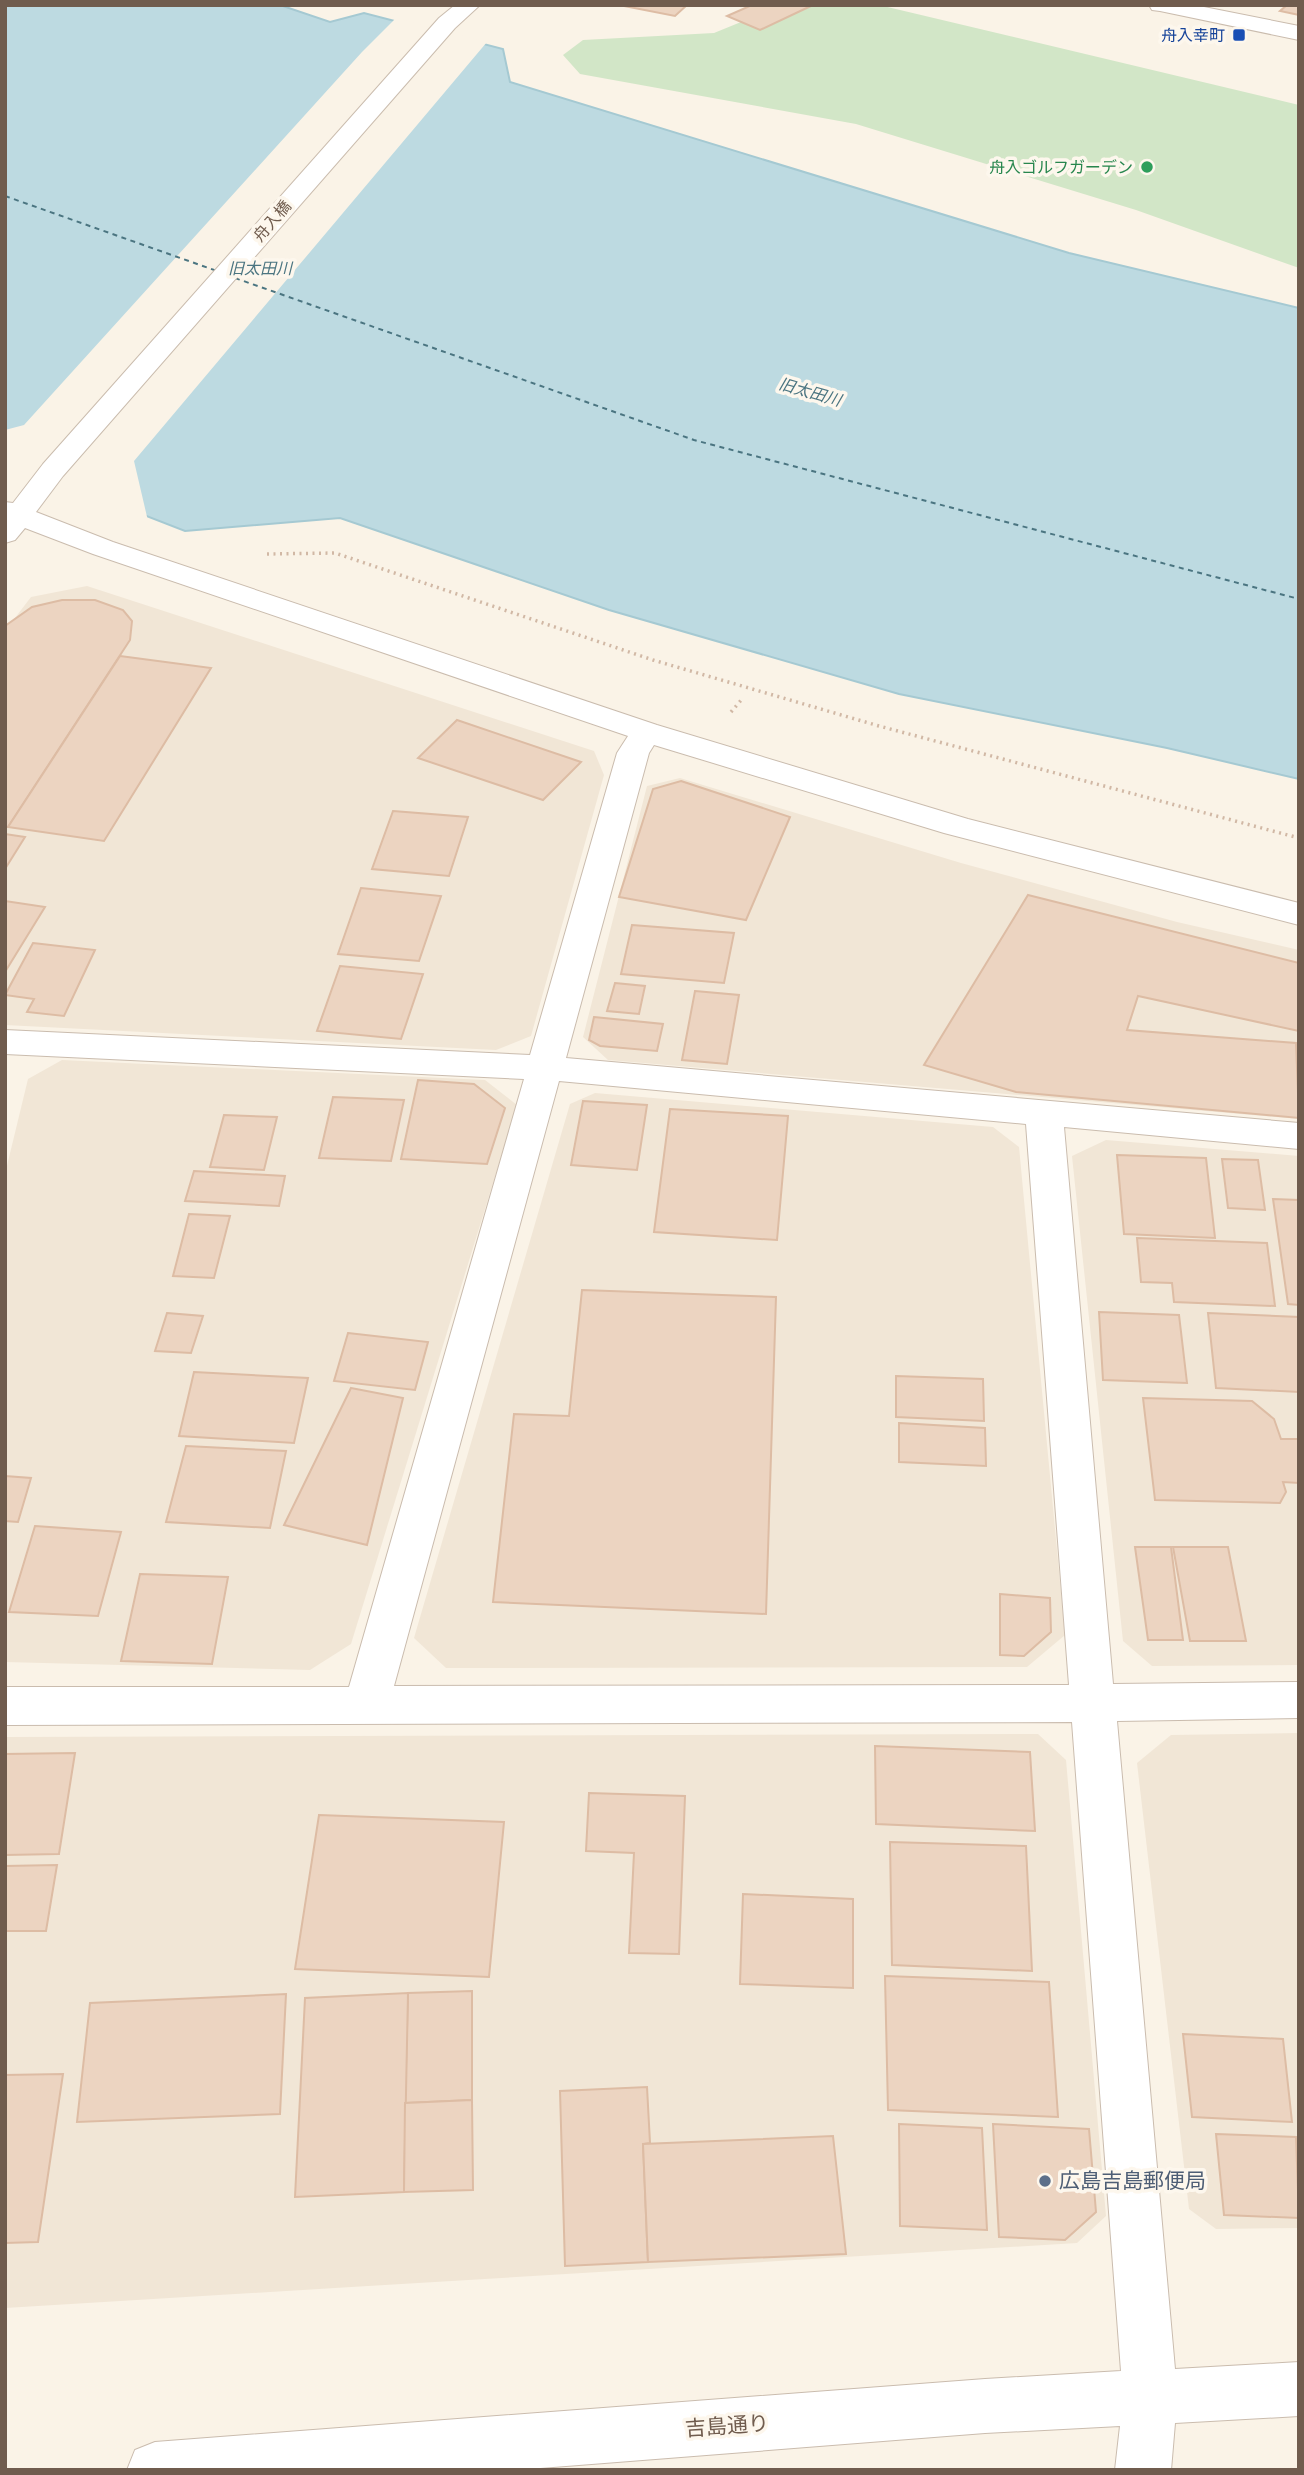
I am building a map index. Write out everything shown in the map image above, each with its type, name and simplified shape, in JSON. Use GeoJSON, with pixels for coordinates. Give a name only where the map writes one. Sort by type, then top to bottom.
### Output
{"type":"FeatureCollection","features":[{"type":"Feature","properties":{"kind":"street","name":"舟入橋"},"geometry":{"type":"LineString","coordinates":[[10,520],[447,23],[469,5]]}},
{"type":"Feature","properties":{"kind":"street"},"geometry":{"type":"LineString","coordinates":[[1160,5],[1299,33]]}},
{"type":"Feature","properties":{"kind":"street"},"geometry":{"type":"LineString","coordinates":[[10,520],[103,548],[646,732],[956,826],[1299,914]]}},
{"type":"Feature","properties":{"kind":"street"},"geometry":{"type":"LineString","coordinates":[[366,1707],[633,753],[646,732]]}},
{"type":"Feature","properties":{"kind":"street"},"geometry":{"type":"LineString","coordinates":[[8,1053],[547,1068],[1299,1136]]}},
{"type":"Feature","properties":{"kind":"street"},"geometry":{"type":"LineString","coordinates":[[1044,1114],[1150,2396],[1143,2470]]}},
{"type":"Feature","properties":{"kind":"street"},"geometry":{"type":"LineString","coordinates":[[5,1706],[366,1707],[1299,1700]]}},
{"type":"Feature","properties":{"kind":"street","name":"吉島通り"},"geometry":{"type":"LineString","coordinates":[[155,2470],[985,2406],[1299,2389]]}},
{"type":"Feature","properties":{"kind":"path"},"geometry":{"type":"LineString","coordinates":[[266,554],[335,554],[653,660],[879,726],[1299,838]]}},
{"type":"Feature","properties":{"kind":"shaded area"},"geometry":{"type":"Polygon","coordinates":[[[87,586],[594,751],[604,775],[531,1036],[496,1050],[5,1025],[5,631],[31,597],[87,586]]]}},
{"type":"Feature","properties":{"kind":"shaded area"},"geometry":{"type":"Polygon","coordinates":[[[680,778],[961,863],[1177,922],[1299,950],[1299,1119],[608,1060],[583,1037],[647,786],[680,778]]]}},
{"type":"Feature","properties":{"kind":"shaded area"},"geometry":{"type":"Polygon","coordinates":[[[62,1060],[485,1080],[517,1105],[351,1644],[310,1670],[5,1662],[5,1174],[28,1079],[62,1060]]]}},
{"type":"Feature","properties":{"kind":"shaded area"},"geometry":{"type":"Polygon","coordinates":[[[595,1093],[993,1127],[1019,1147],[1065,1635],[1027,1667],[446,1668],[414,1638],[570,1104],[595,1093]]]}},
{"type":"Feature","properties":{"kind":"shaded area"},"geometry":{"type":"Polygon","coordinates":[[[1106,1140],[1299,1156],[1299,1665],[1152,1666],[1123,1641],[1072,1156],[1106,1140]]]}},
{"type":"Feature","properties":{"kind":"shaded area"},"geometry":{"type":"Polygon","coordinates":[[[1299,1733],[1299,2228],[1216,2229],[1189,2209],[1137,1763],[1171,1735],[1299,1733]]]}},
{"type":"Feature","properties":{"kind":"shaded area"},"geometry":{"type":"Polygon","coordinates":[[[1038,1734],[1066,1760],[1106,2216],[1077,2243],[5,2308],[5,1737],[1038,1734]]]}},
{"type":"Feature","properties":{"kind":"green space","name":"舟入ゴルフガーデン"},"geometry":{"type":"Polygon","coordinates":[[[813,5],[879,5],[1299,105],[1299,268],[1136,210],[856,124],[580,74],[563,55],[583,40],[714,33],[741,22],[760,30],[813,5]]]}},
{"type":"Feature","properties":{"kind":"water","name":"旧太田川"},"geometry":{"type":"Polygon","coordinates":[[[5,5],[280,5],[330,22],[364,13],[503,49],[510,82],[1069,253],[1299,308],[1299,779],[1167,748],[899,694],[609,610],[340,518],[185,531],[5,461],[5,5]]]}},
{"type":"Feature","properties":{"kind":"pier"},"geometry":{"type":"Polygon","coordinates":[[[396,18],[487,42],[134,461],[148,521],[5,465],[5,430],[24,425],[362,52],[396,18]]]}},
{"type":"Feature","properties":{"kind":"building"},"geometry":{"type":"Polygon","coordinates":[[[619,5],[687,5],[675,16],[619,5]]]}},
{"type":"Feature","properties":{"kind":"building"},"geometry":{"type":"Polygon","coordinates":[[[752,5],[813,5],[760,30],[727,16],[752,5]]]}},
{"type":"Feature","properties":{"kind":"building"},"geometry":{"type":"Polygon","coordinates":[[[1287,5],[1299,5],[1299,15],[1280,11],[1287,5]]]}},
{"type":"Feature","properties":{"kind":"building"},"geometry":{"type":"Polygon","coordinates":[[[62,600],[95,600],[123,610],[132,621],[130,640],[8,827],[5,827],[5,626],[32,607],[62,600]]]}},
{"type":"Feature","properties":{"kind":"building"},"geometry":{"type":"Polygon","coordinates":[[[120,656],[211,668],[104,841],[8,827],[120,656]]]}},
{"type":"Feature","properties":{"kind":"building"},"geometry":{"type":"Polygon","coordinates":[[[457,720],[581,762],[543,800],[418,758],[457,720]]]}},
{"type":"Feature","properties":{"kind":"building"},"geometry":{"type":"Polygon","coordinates":[[[681,781],[790,817],[746,920],[619,897],[653,789],[681,781]]]}},
{"type":"Feature","properties":{"kind":"building"},"geometry":{"type":"Polygon","coordinates":[[[393,811],[468,817],[449,876],[372,869],[393,811]]]}},
{"type":"Feature","properties":{"kind":"building"},"geometry":{"type":"Polygon","coordinates":[[[5,834],[25,837],[5,869],[5,834]]]}},
{"type":"Feature","properties":{"kind":"building"},"geometry":{"type":"Polygon","coordinates":[[[361,888],[441,896],[419,961],[338,954],[361,888]]]}},
{"type":"Feature","properties":{"kind":"building"},"geometry":{"type":"Polygon","coordinates":[[[1028,895],[1299,963],[1299,1031],[1138,996],[1127,1030],[1296,1043],[1299,1118],[1016,1092],[924,1065],[1028,895]]]}},
{"type":"Feature","properties":{"kind":"building"},"geometry":{"type":"Polygon","coordinates":[[[5,901],[45,907],[5,972],[5,901]]]}},
{"type":"Feature","properties":{"kind":"building"},"geometry":{"type":"Polygon","coordinates":[[[632,925],[734,933],[724,983],[621,974],[632,925]]]}},
{"type":"Feature","properties":{"kind":"building"},"geometry":{"type":"Polygon","coordinates":[[[33,943],[95,950],[64,1016],[27,1012],[34,999],[5,995],[33,943]]]}},
{"type":"Feature","properties":{"kind":"building"},"geometry":{"type":"Polygon","coordinates":[[[340,966],[423,974],[401,1039],[317,1031],[340,966]]]}},
{"type":"Feature","properties":{"kind":"building"},"geometry":{"type":"Polygon","coordinates":[[[615,983],[645,986],[639,1014],[607,1011],[615,983]]]}},
{"type":"Feature","properties":{"kind":"building"},"geometry":{"type":"Polygon","coordinates":[[[695,991],[739,995],[727,1064],[682,1060],[695,991]]]}},
{"type":"Feature","properties":{"kind":"building"},"geometry":{"type":"Polygon","coordinates":[[[594,1017],[663,1024],[657,1051],[600,1046],[589,1040],[594,1017]]]}},
{"type":"Feature","properties":{"kind":"building"},"geometry":{"type":"Polygon","coordinates":[[[418,1080],[474,1084],[505,1108],[487,1164],[401,1159],[418,1080]]]}},
{"type":"Feature","properties":{"kind":"building"},"geometry":{"type":"Polygon","coordinates":[[[333,1097],[404,1100],[391,1161],[319,1158],[333,1097]]]}},
{"type":"Feature","properties":{"kind":"building"},"geometry":{"type":"Polygon","coordinates":[[[583,1101],[647,1105],[637,1170],[571,1165],[583,1101]]]}},
{"type":"Feature","properties":{"kind":"building"},"geometry":{"type":"Polygon","coordinates":[[[670,1109],[788,1116],[777,1240],[654,1232],[670,1109]]]}},
{"type":"Feature","properties":{"kind":"building"},"geometry":{"type":"Polygon","coordinates":[[[224,1115],[277,1117],[264,1170],[210,1167],[224,1115]]]}},
{"type":"Feature","properties":{"kind":"building"},"geometry":{"type":"Polygon","coordinates":[[[1117,1155],[1206,1158],[1215,1238],[1124,1234],[1117,1155]]]}},
{"type":"Feature","properties":{"kind":"building"},"geometry":{"type":"Polygon","coordinates":[[[1222,1159],[1258,1160],[1265,1210],[1228,1208],[1222,1159]]]}},
{"type":"Feature","properties":{"kind":"building"},"geometry":{"type":"Polygon","coordinates":[[[194,1171],[285,1176],[279,1206],[185,1201],[194,1171]]]}},
{"type":"Feature","properties":{"kind":"building"},"geometry":{"type":"Polygon","coordinates":[[[1273,1199],[1299,1200],[1299,1305],[1288,1304],[1273,1199]]]}},
{"type":"Feature","properties":{"kind":"building"},"geometry":{"type":"Polygon","coordinates":[[[189,1214],[230,1216],[214,1278],[173,1276],[189,1214]]]}},
{"type":"Feature","properties":{"kind":"building"},"geometry":{"type":"Polygon","coordinates":[[[1137,1238],[1267,1243],[1275,1306],[1174,1302],[1172,1283],[1141,1282],[1137,1238]]]}},
{"type":"Feature","properties":{"kind":"building"},"geometry":{"type":"Polygon","coordinates":[[[582,1290],[776,1297],[766,1614],[493,1602],[514,1414],[569,1416],[582,1290]]]}},
{"type":"Feature","properties":{"kind":"building"},"geometry":{"type":"Polygon","coordinates":[[[1099,1312],[1179,1315],[1187,1383],[1103,1380],[1099,1312]]]}},
{"type":"Feature","properties":{"kind":"building"},"geometry":{"type":"Polygon","coordinates":[[[167,1313],[203,1316],[191,1353],[155,1351],[167,1313]]]}},
{"type":"Feature","properties":{"kind":"building"},"geometry":{"type":"Polygon","coordinates":[[[1208,1313],[1299,1317],[1299,1392],[1216,1388],[1208,1313]]]}},
{"type":"Feature","properties":{"kind":"building"},"geometry":{"type":"Polygon","coordinates":[[[348,1333],[428,1342],[415,1390],[334,1381],[348,1333]]]}},
{"type":"Feature","properties":{"kind":"building"},"geometry":{"type":"Polygon","coordinates":[[[194,1372],[308,1378],[294,1443],[179,1436],[194,1372]]]}},
{"type":"Feature","properties":{"kind":"building"},"geometry":{"type":"Polygon","coordinates":[[[896,1376],[983,1379],[984,1421],[896,1417],[896,1376]]]}},
{"type":"Feature","properties":{"kind":"building"},"geometry":{"type":"Polygon","coordinates":[[[351,1388],[403,1398],[367,1545],[284,1525],[351,1388]]]}},
{"type":"Feature","properties":{"kind":"building"},"geometry":{"type":"Polygon","coordinates":[[[1143,1398],[1252,1401],[1274,1419],[1281,1439],[1299,1439],[1299,1483],[1283,1482],[1286,1492],[1280,1503],[1155,1500],[1143,1398]]]}},
{"type":"Feature","properties":{"kind":"building"},"geometry":{"type":"Polygon","coordinates":[[[899,1423],[985,1428],[986,1466],[899,1462],[899,1423]]]}},
{"type":"Feature","properties":{"kind":"building"},"geometry":{"type":"Polygon","coordinates":[[[186,1446],[286,1451],[270,1528],[166,1522],[186,1446]]]}},
{"type":"Feature","properties":{"kind":"building"},"geometry":{"type":"Polygon","coordinates":[[[5,1476],[31,1478],[18,1522],[5,1521],[5,1476]]]}},
{"type":"Feature","properties":{"kind":"building"},"geometry":{"type":"Polygon","coordinates":[[[35,1526],[121,1532],[98,1616],[9,1612],[35,1526]]]}},
{"type":"Feature","properties":{"kind":"building"},"geometry":{"type":"Polygon","coordinates":[[[1135,1547],[1171,1547],[1183,1640],[1148,1640],[1135,1547]]]}},
{"type":"Feature","properties":{"kind":"building"},"geometry":{"type":"Polygon","coordinates":[[[1173,1547],[1228,1547],[1246,1641],[1190,1641],[1173,1547]]]}},
{"type":"Feature","properties":{"kind":"building"},"geometry":{"type":"Polygon","coordinates":[[[140,1574],[228,1577],[212,1664],[121,1661],[140,1574]]]}},
{"type":"Feature","properties":{"kind":"building"},"geometry":{"type":"Polygon","coordinates":[[[1000,1594],[1050,1598],[1051,1632],[1024,1656],[1000,1655],[1000,1594]]]}},
{"type":"Feature","properties":{"kind":"building"},"geometry":{"type":"Polygon","coordinates":[[[875,1746],[1030,1752],[1035,1831],[876,1824],[875,1746]]]}},
{"type":"Feature","properties":{"kind":"building"},"geometry":{"type":"Polygon","coordinates":[[[75,1753],[59,1854],[5,1855],[5,1754],[75,1753]]]}},
{"type":"Feature","properties":{"kind":"building"},"geometry":{"type":"Polygon","coordinates":[[[589,1793],[685,1796],[679,1954],[629,1953],[634,1853],[586,1851],[589,1793]]]}},
{"type":"Feature","properties":{"kind":"building"},"geometry":{"type":"Polygon","coordinates":[[[319,1815],[504,1822],[489,1977],[295,1969],[319,1815]]]}},
{"type":"Feature","properties":{"kind":"building"},"geometry":{"type":"Polygon","coordinates":[[[890,1842],[1026,1846],[1032,1971],[892,1965],[890,1842]]]}},
{"type":"Feature","properties":{"kind":"building"},"geometry":{"type":"Polygon","coordinates":[[[57,1865],[46,1931],[5,1931],[5,1866],[57,1865]]]}},
{"type":"Feature","properties":{"kind":"building"},"geometry":{"type":"Polygon","coordinates":[[[743,1894],[853,1899],[853,1988],[740,1984],[743,1894]]]}},
{"type":"Feature","properties":{"kind":"building"},"geometry":{"type":"Polygon","coordinates":[[[885,1976],[1049,1982],[1058,2117],[888,2110],[885,1976]]]}},
{"type":"Feature","properties":{"kind":"building"},"geometry":{"type":"Polygon","coordinates":[[[472,1991],[472,2100],[405,2103],[408,1993],[472,1991]]]}},
{"type":"Feature","properties":{"kind":"building"},"geometry":{"type":"Polygon","coordinates":[[[408,1993],[404,2192],[295,2197],[305,1998],[408,1993]]]}},
{"type":"Feature","properties":{"kind":"building"},"geometry":{"type":"Polygon","coordinates":[[[286,1994],[280,2114],[77,2122],[90,2003],[286,1994]]]}},
{"type":"Feature","properties":{"kind":"building"},"geometry":{"type":"Polygon","coordinates":[[[1183,2034],[1283,2039],[1292,2122],[1192,2117],[1183,2034]]]}},
{"type":"Feature","properties":{"kind":"building"},"geometry":{"type":"Polygon","coordinates":[[[63,2074],[38,2242],[5,2243],[5,2075],[63,2074]]]}},
{"type":"Feature","properties":{"kind":"building"},"geometry":{"type":"Polygon","coordinates":[[[647,2087],[650,2143],[643,2144],[648,2262],[565,2266],[560,2091],[647,2087]]]}},
{"type":"Feature","properties":{"kind":"building"},"geometry":{"type":"Polygon","coordinates":[[[472,2100],[473,2190],[404,2192],[405,2103],[472,2100]]]}},
{"type":"Feature","properties":{"kind":"building"},"geometry":{"type":"Polygon","coordinates":[[[899,2124],[982,2128],[987,2230],[900,2226],[899,2124]]]}},
{"type":"Feature","properties":{"kind":"building"},"geometry":{"type":"Polygon","coordinates":[[[993,2124],[1089,2129],[1096,2212],[1065,2240],[999,2237],[993,2124]]]}},
{"type":"Feature","properties":{"kind":"building"},"geometry":{"type":"Polygon","coordinates":[[[1216,2134],[1296,2137],[1299,2218],[1224,2215],[1216,2134]]]}},
{"type":"Feature","properties":{"kind":"building"},"geometry":{"type":"Polygon","coordinates":[[[833,2136],[846,2254],[648,2262],[643,2144],[833,2136]]]}},
{"type":"Feature","properties":{"kind":"ferry route"},"geometry":{"type":"LineString","coordinates":[[5,196],[217,271]]}},
{"type":"Feature","properties":{"kind":"ferry route"},"geometry":{"type":"LineString","coordinates":[[235,278],[694,440],[1299,599]]}},
{"type":"Feature","properties":{"kind":"place","name":"舟入幸町"},"geometry":{"type":"Point","coordinates":[1239,35]}},
{"type":"Feature","properties":{"kind":"place","name":"舟入ゴルフガーデン"},"geometry":{"type":"Point","coordinates":[1147,167]}},
{"type":"Feature","properties":{"kind":"place","name":"広島吉島郵便局"},"geometry":{"type":"Point","coordinates":[1045,2181]}}]}
